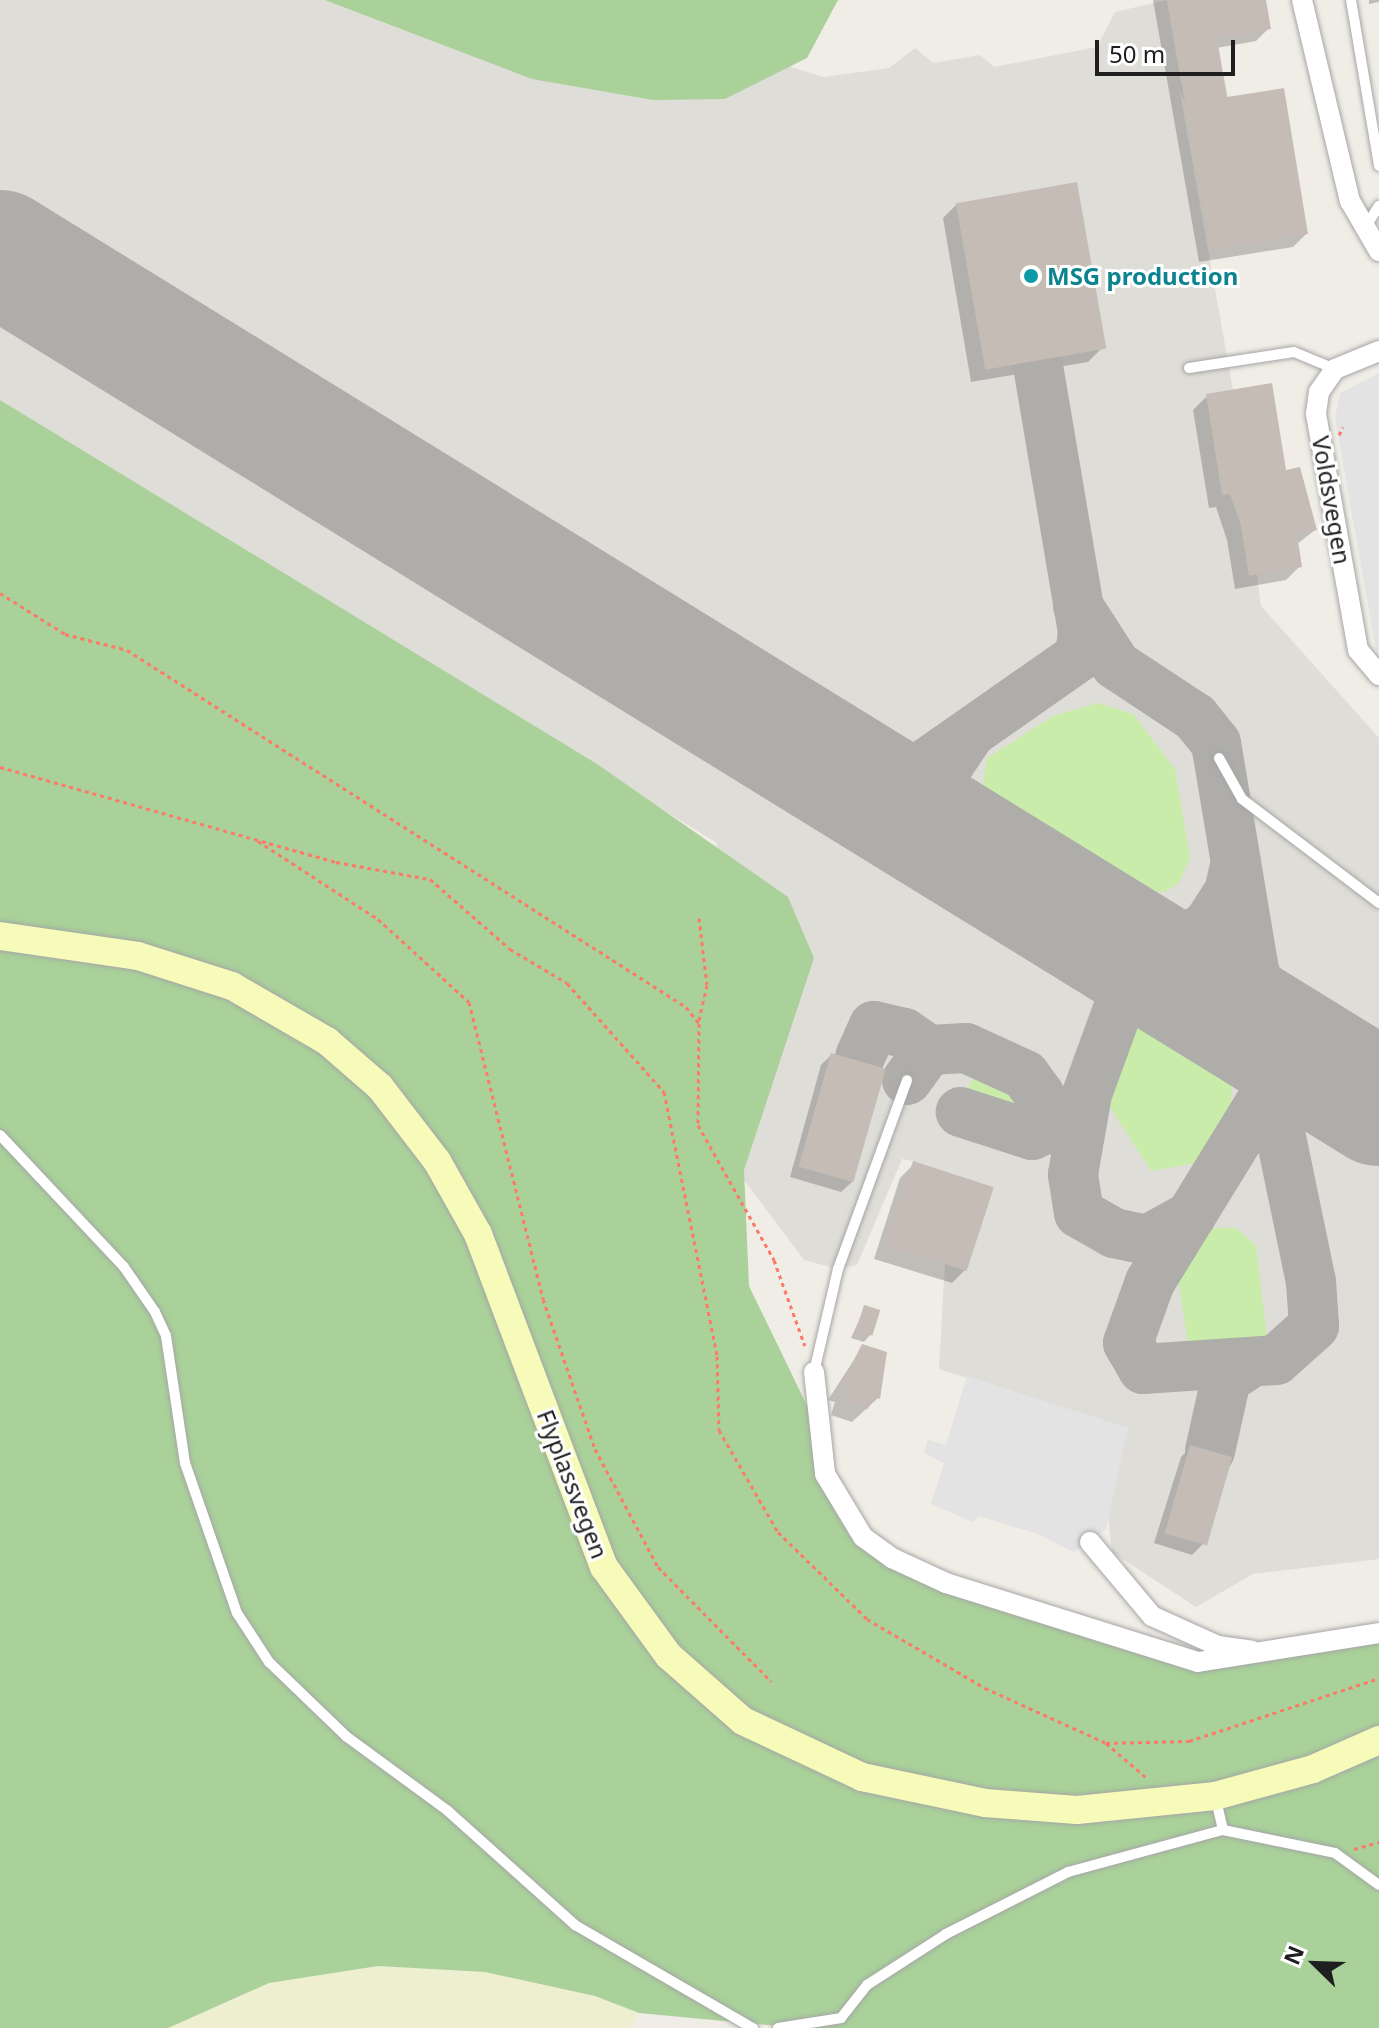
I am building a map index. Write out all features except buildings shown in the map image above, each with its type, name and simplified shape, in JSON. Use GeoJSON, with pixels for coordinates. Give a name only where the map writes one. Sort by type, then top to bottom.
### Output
{"type":"FeatureCollection","features":[{"type":"Feature","properties":{"kind":"main road","name":"Flyplassvegen"},"geometry":{"type":"LineString","coordinates":[[0,936],[138,956],[232,986],[327,1041],[380,1087],[437,1161],[478,1234],[604,1567],[669,1656],[743,1721],[862,1777],[939,1796],[1077,1810],[1215,1796],[1313,1769],[1379,1740]]}},
{"type":"Feature","properties":{"kind":"street"},"geometry":{"type":"LineString","coordinates":[[1302,0],[1350,201],[1379,251]]}},
{"type":"Feature","properties":{"kind":"street"},"geometry":{"type":"LineString","coordinates":[[1335,369],[1379,351]]}},
{"type":"Feature","properties":{"kind":"street","name":"Voldsvegen"},"geometry":{"type":"LineString","coordinates":[[1335,369],[1319,392],[1316,414],[1358,650],[1379,675]]}},
{"type":"Feature","properties":{"kind":"street"},"geometry":{"type":"LineString","coordinates":[[814,1372],[825,1474],[863,1537],[892,1558],[1163,1656],[1221,1661],[1379,1633]]}},
{"type":"Feature","properties":{"kind":"street"},"geometry":{"type":"LineString","coordinates":[[1090,1542],[1121,1586],[1174,1631],[1268,1653]]}},
{"type":"Feature","properties":{"kind":"lane"},"geometry":{"type":"LineString","coordinates":[[1351,0],[1379,166]]}},
{"type":"Feature","properties":{"kind":"lane"},"geometry":{"type":"LineString","coordinates":[[1365,228],[1379,206]]}},
{"type":"Feature","properties":{"kind":"lane"},"geometry":{"type":"LineString","coordinates":[[1189,368],[1294,352],[1335,369]]}},
{"type":"Feature","properties":{"kind":"lane"},"geometry":{"type":"LineString","coordinates":[[1219,758],[1242,799],[1379,903]]}},
{"type":"Feature","properties":{"kind":"lane"},"geometry":{"type":"LineString","coordinates":[[814,1372],[838,1269],[895,1134],[907,1080]]}},
{"type":"Feature","properties":{"kind":"lane"},"geometry":{"type":"LineString","coordinates":[[0,1135],[124,1267],[155,1312],[166,1336],[185,1463],[237,1613],[269,1662],[327,1720],[479,1837],[575,1925],[753,2028]]}},
{"type":"Feature","properties":{"kind":"lane"},"geometry":{"type":"LineString","coordinates":[[1215,1796],[1223,1830]]}},
{"type":"Feature","properties":{"kind":"lane"},"geometry":{"type":"LineString","coordinates":[[778,2028],[841,2018],[880,1977],[1068,1872],[1223,1830],[1335,1853],[1379,1885]]}},
{"type":"Feature","properties":{"kind":"lane"},"geometry":{"type":"LineString","coordinates":[[841,2018],[851,2028]]}},
{"type":"Feature","properties":{"kind":"path"},"geometry":{"type":"LineString","coordinates":[[0,593],[65,634],[127,650],[499,882],[686,1007],[699,1023]]}},
{"type":"Feature","properties":{"kind":"path"},"geometry":{"type":"LineString","coordinates":[[0,767],[255,839],[430,879],[510,949],[567,983],[620,1037],[664,1092],[717,1356],[719,1430],[755,1502],[831,1590],[867,1619],[985,1688],[1106,1743],[1189,1741],[1379,1678]]}},
{"type":"Feature","properties":{"kind":"path"},"geometry":{"type":"LineString","coordinates":[[255,839],[378,919],[469,1002],[543,1299],[595,1449],[658,1567],[771,1681]]}},
{"type":"Feature","properties":{"kind":"path"},"geometry":{"type":"LineString","coordinates":[[699,918],[707,985],[699,1023],[698,1125],[774,1260],[814,1372]]}},
{"type":"Feature","properties":{"kind":"path"},"geometry":{"type":"LineString","coordinates":[[1106,1743],[1119,1761],[1179,1801]]}},
{"type":"Feature","properties":{"kind":"path"},"geometry":{"type":"LineString","coordinates":[[1335,1853],[1379,1842]]}},
{"type":"Feature","properties":{"kind":"shaded area"},"geometry":{"type":"Polygon","coordinates":[[[0,0],[578,0],[823,77],[889,68],[915,48],[933,63],[980,55],[994,67],[1097,47],[1115,12],[1167,0],[1181,82],[1224,76],[1228,97],[1186,104],[1180,92],[1233,390],[1261,606],[1379,738],[1379,1559],[1253,1574],[1196,1607],[1112,1552],[1107,1507],[1128,1428],[939,1369],[945,1263],[913,1161],[902,1159],[857,1265],[838,1269],[804,1260],[701,1122],[717,843],[0,400],[0,0]]]}},
{"type":"Feature","properties":{"kind":"shaded area"},"geometry":{"type":"Polygon","coordinates":[[[1379,373],[1379,651],[1376,651],[1335,418],[1340,393],[1379,373]]]}},
{"type":"Feature","properties":{"kind":"shaded area"},"geometry":{"type":"Polygon","coordinates":[[[967,1376],[1128,1428],[1106,1529],[1073,1552],[1041,1535],[979,1516],[973,1522],[931,1504],[944,1463],[924,1453],[928,1440],[946,1445],[967,1376]]]}},
{"type":"Feature","properties":{"kind":"green space"},"geometry":{"type":"Polygon","coordinates":[[[325,0],[838,0],[807,58],[725,99],[653,100],[532,79],[325,0]]]}},
{"type":"Feature","properties":{"kind":"green space"},"geometry":{"type":"Polygon","coordinates":[[[0,400],[597,764],[788,897],[814,958],[744,1170],[749,1286],[813,1418],[816,1473],[850,1536],[923,1580],[1189,1654],[1379,1628],[1379,2028],[799,2028],[639,2013],[595,1996],[485,1972],[378,1966],[269,1983],[168,2028],[0,2028],[0,400]]]}},
{"type":"Feature","properties":{"kind":"green space"},"geometry":{"type":"Polygon","coordinates":[[[1098,703],[1133,714],[1175,769],[1190,858],[1179,883],[1165,892],[1120,891],[995,813],[982,792],[987,758],[1053,716],[1098,703]]]}},
{"type":"Feature","properties":{"kind":"green space"},"geometry":{"type":"Polygon","coordinates":[[[1138,1018],[1138,1026],[1160,1042],[1233,1073],[1229,1126],[1208,1161],[1151,1171],[1104,1098],[1121,1035],[1138,1018]]]}},
{"type":"Feature","properties":{"kind":"green space"},"geometry":{"type":"Polygon","coordinates":[[[978,1072],[1019,1088],[1018,1108],[964,1092],[978,1072]]]}},
{"type":"Feature","properties":{"kind":"green space"},"geometry":{"type":"Polygon","coordinates":[[[1208,1228],[1236,1228],[1256,1245],[1268,1346],[1210,1355],[1189,1350],[1176,1265],[1192,1235],[1208,1228]]]}},
{"type":"Feature","properties":{"kind":"green space"},"geometry":{"type":"Polygon","coordinates":[[[378,1966],[485,1972],[595,1996],[639,2013],[630,2028],[168,2028],[269,1983],[378,1966]]]}},
{"type":"Feature","properties":{"kind":"taxiway"},"geometry":{"type":"LineString","coordinates":[[824,760],[877,776],[917,770],[1080,656],[1083,632],[1037,359]]}},
{"type":"Feature","properties":{"kind":"taxiway"},"geometry":{"type":"LineString","coordinates":[[1078,606],[1116,665],[1195,717],[1216,743],[1253,965],[1277,1060],[1272,1084],[1276,1113],[1311,1282],[1314,1326],[1276,1360],[1143,1369],[1128,1343],[1150,1282],[1272,1084],[1297,1068],[1326,1070]]}},
{"type":"Feature","properties":{"kind":"taxiway"},"geometry":{"type":"LineString","coordinates":[[967,738],[945,771],[946,801],[986,861]]}},
{"type":"Feature","properties":{"kind":"taxiway"},"geometry":{"type":"LineString","coordinates":[[1191,1216],[1147,1240],[1114,1233],[1079,1213],[1073,1174],[1087,1094],[1138,954],[1177,946],[1208,924],[1229,892],[1236,862]]}},
{"type":"Feature","properties":{"kind":"taxiway"},"geometry":{"type":"LineString","coordinates":[[860,1057],[874,1026],[904,1033],[929,1050]]}},
{"type":"Feature","properties":{"kind":"taxiway"},"geometry":{"type":"LineString","coordinates":[[907,1080],[929,1050],[966,1048],[1025,1075],[1039,1094],[1045,1129],[1032,1135],[961,1112]]}},
{"type":"Feature","properties":{"kind":"taxiway"},"geometry":{"type":"LineString","coordinates":[[1210,1451],[1226,1379],[1249,1364]]}},
{"type":"Feature","properties":{"kind":"runway"},"geometry":{"type":"LineString","coordinates":[[0,253],[1379,1103]]}},
{"type":"Feature","properties":{"kind":"place","name":"MSG production"},"geometry":{"type":"Point","coordinates":[1031,276]}}]}
